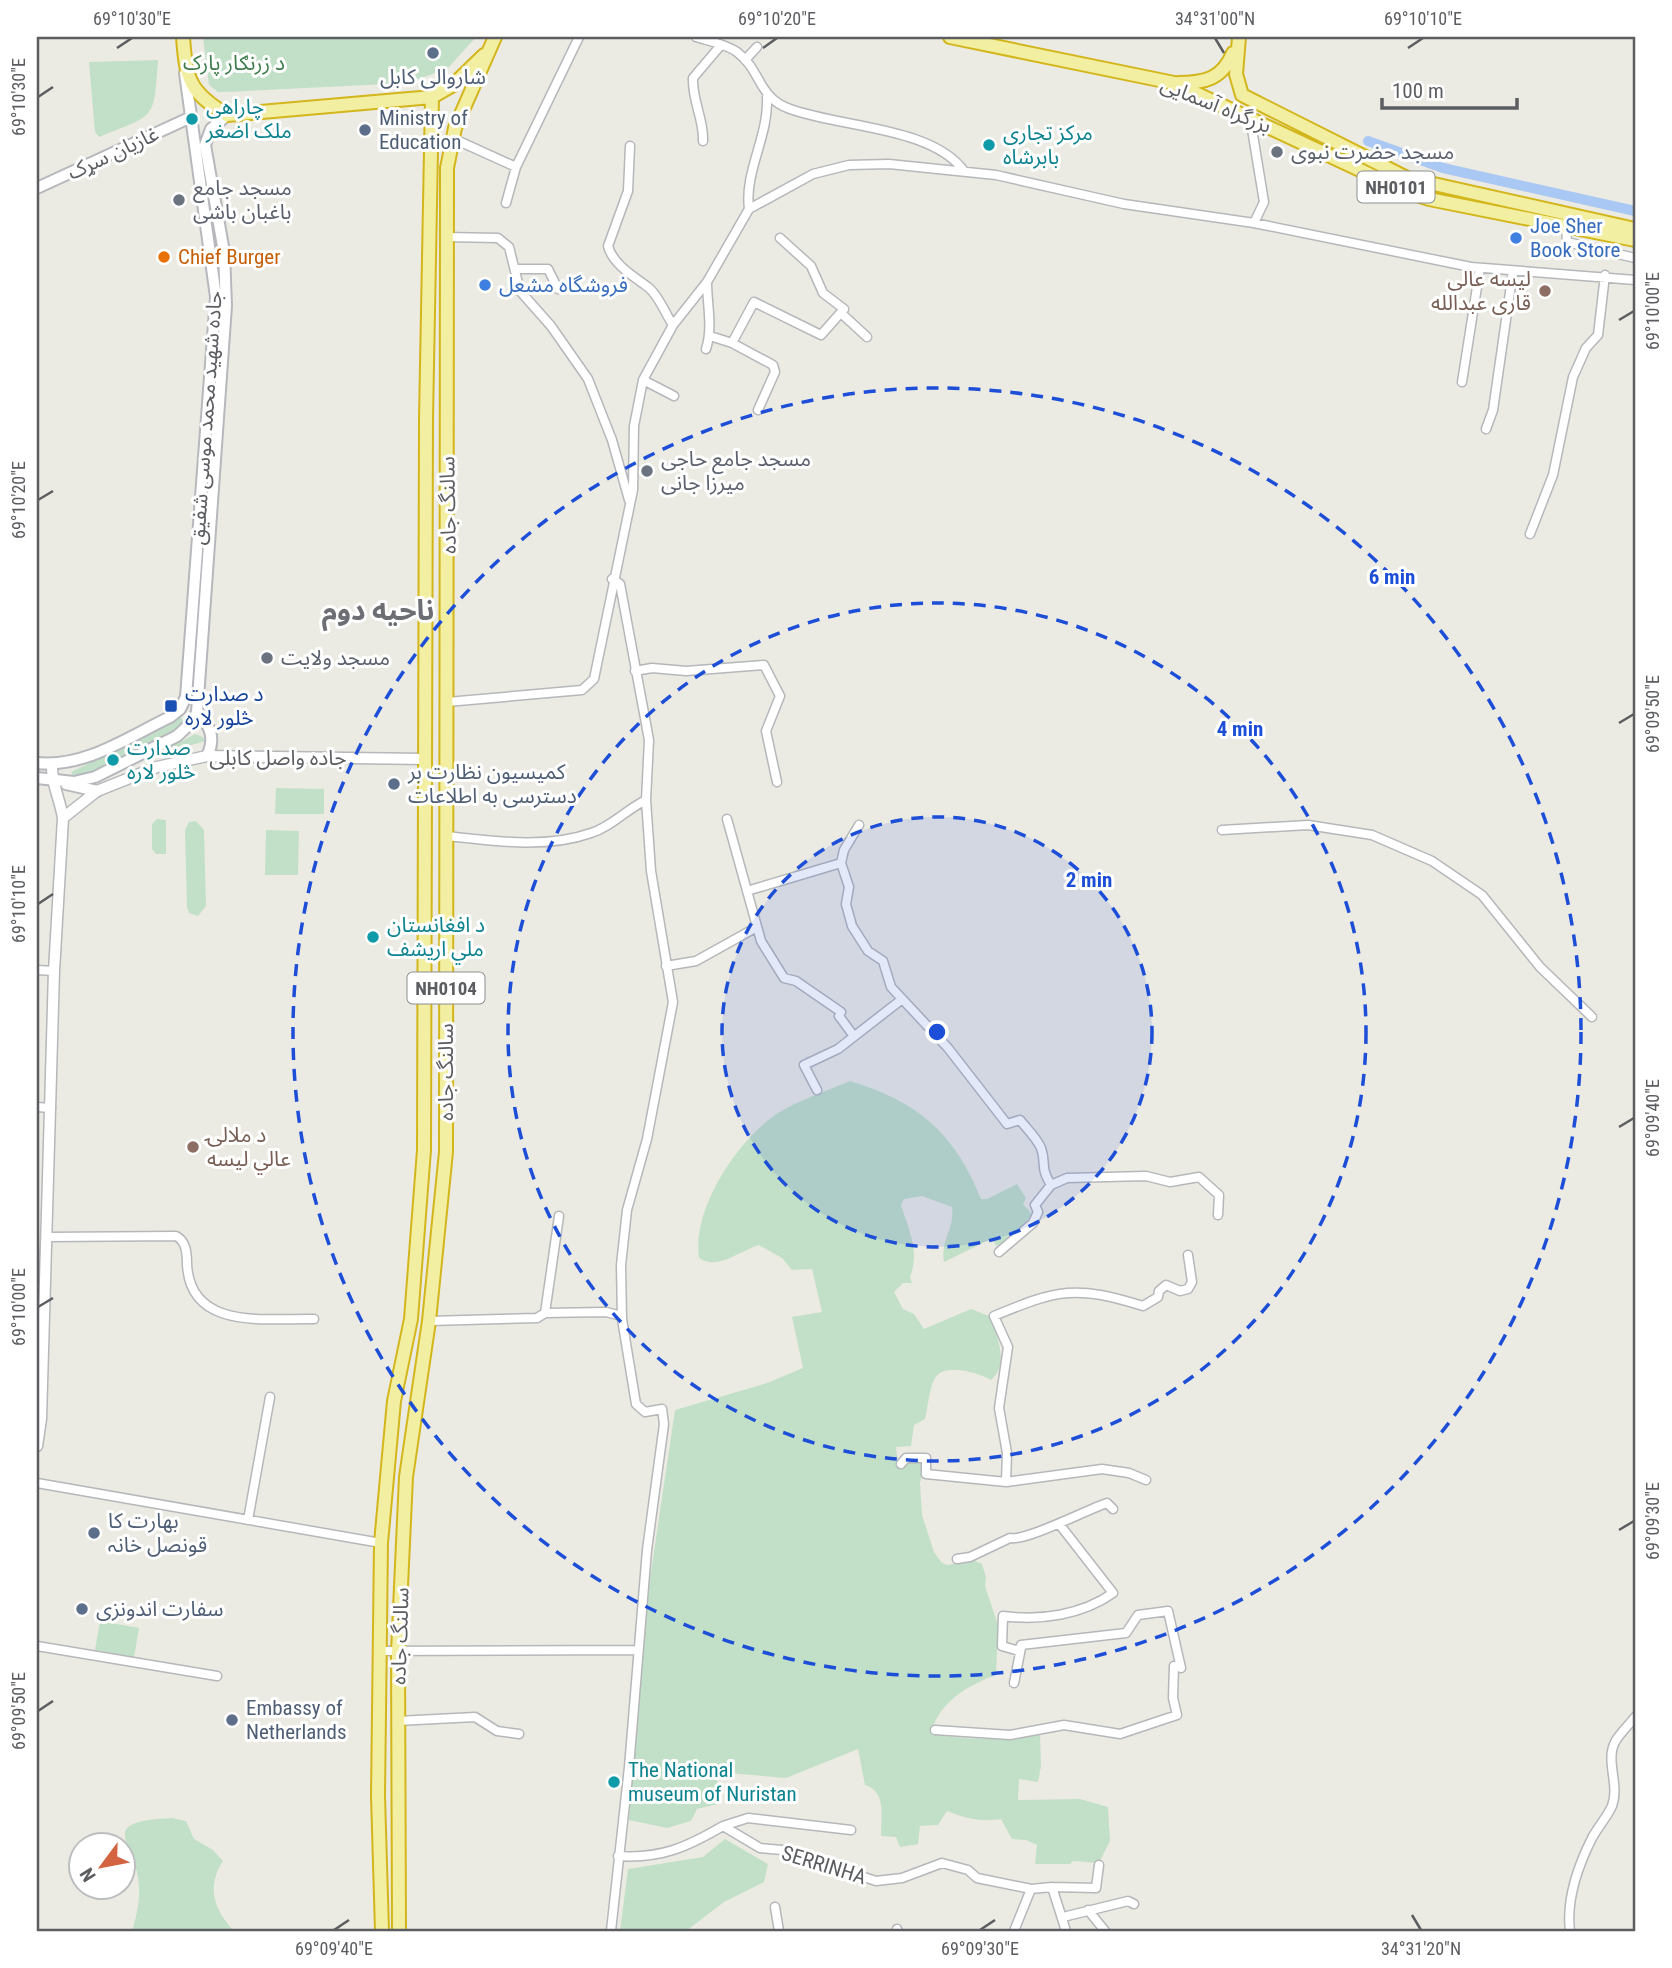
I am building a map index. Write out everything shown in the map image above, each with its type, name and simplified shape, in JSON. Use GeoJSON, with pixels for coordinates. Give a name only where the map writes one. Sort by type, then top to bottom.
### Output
{"type":"FeatureCollection","features":[{"type":"Feature","properties":{"kind":"highway"},"geometry":{"type":"LineString","coordinates":[[183,37],[185,73],[197,93],[227,114]]}},
{"type":"Feature","properties":{"kind":"highway","name":"NH0104"},"geometry":{"type":"LineString","coordinates":[[227,114],[432,97],[453,85],[489,50],[495,37]]}},
{"type":"Feature","properties":{"kind":"highway","name":"بزرگراه آسمایی"},"geometry":{"type":"LineString","coordinates":[[950,37],[1174,83],[1407,192],[1635,240]]}},
{"type":"Feature","properties":{"kind":"highway"},"geometry":{"type":"LineString","coordinates":[[1174,83],[1213,79],[1227,68],[1239,38]]}},
{"type":"Feature","properties":{"kind":"highway","name":"بزرگراه آسمایی"},"geometry":{"type":"LineString","coordinates":[[1239,38],[1236,74],[1242,95],[1332,143],[1421,183],[1635,229]]}},
{"type":"Feature","properties":{"kind":"highway","name":"سالنگ جاده"},"geometry":{"type":"LineString","coordinates":[[399,1931],[398,1652],[406,1477],[429,1321],[446,1152],[447,168],[452,138],[489,50]]}},
{"type":"Feature","properties":{"kind":"highway","name":"سالنگ جاده"},"geometry":{"type":"LineString","coordinates":[[382,1931],[378,1796],[380,1544],[394,1401],[411,1319],[424,1150],[427,248],[432,97]]}},
{"type":"Feature","properties":{"kind":"highway"},"geometry":{"type":"LineString","coordinates":[[425,1000],[446,1000]]}},
{"type":"Feature","properties":{"kind":"main road","name":"جاده شهید محمد موسی شفیق"},"geometry":{"type":"LineString","coordinates":[[52,764],[83,759],[170,717],[180,709],[186,697],[216,297],[214,267],[189,118],[185,73]]}},
{"type":"Feature","properties":{"kind":"main road","name":"جاده شهید محمد موسی شفیق"},"geometry":{"type":"LineString","coordinates":[[197,712],[226,306],[224,252],[205,145],[211,129],[227,114]]}},
{"type":"Feature","properties":{"kind":"main road","name":"غازیان سړک"},"geometry":{"type":"LineString","coordinates":[[37,188],[189,118]]}},
{"type":"Feature","properties":{"kind":"main road"},"geometry":{"type":"LineString","coordinates":[[37,778],[74,782],[95,777],[187,729],[197,712],[211,731],[212,747],[207,756]]}},
{"type":"Feature","properties":{"kind":"main road"},"geometry":{"type":"LineString","coordinates":[[37,763],[52,764]]}},
{"type":"Feature","properties":{"kind":"main road"},"geometry":{"type":"LineString","coordinates":[[56,781],[80,790],[97,791]]}},
{"type":"Feature","properties":{"kind":"street"},"geometry":{"type":"LineString","coordinates":[[506,203],[516,167],[579,37]]}},
{"type":"Feature","properties":{"kind":"street"},"geometry":{"type":"LineString","coordinates":[[696,37],[735,50],[745,60],[767,97],[787,108],[827,120],[926,141],[953,156],[964,171]]}},
{"type":"Feature","properties":{"kind":"street"},"geometry":{"type":"LineString","coordinates":[[703,141],[704,124],[693,100],[693,78],[721,45]]}},
{"type":"Feature","properties":{"kind":"street"},"geometry":{"type":"LineString","coordinates":[[745,60],[757,47]]}},
{"type":"Feature","properties":{"kind":"street"},"geometry":{"type":"LineString","coordinates":[[749,209],[747,192],[765,132],[767,97]]}},
{"type":"Feature","properties":{"kind":"street"},"geometry":{"type":"LineString","coordinates":[[1249,116],[1264,202],[1254,223]]}},
{"type":"Feature","properties":{"kind":"street"},"geometry":{"type":"LineString","coordinates":[[452,138],[516,167]]}},
{"type":"Feature","properties":{"kind":"street"},"geometry":{"type":"LineString","coordinates":[[631,146],[628,191],[608,246],[610,254],[620,265],[650,289],[673,326]]}},
{"type":"Feature","properties":{"kind":"street"},"geometry":{"type":"LineString","coordinates":[[447,702],[582,690],[594,679],[612,579],[630,503],[635,470],[634,426],[643,380],[673,326],[707,282],[749,209],[813,174],[834,167],[889,164],[964,171],[1034,181],[1124,204],[1254,223],[1480,268],[1605,275],[1635,280]]}},
{"type":"Feature","properties":{"kind":"street"},"geometry":{"type":"LineString","coordinates":[[1566,227],[1567,242],[1635,258]]}},
{"type":"Feature","properties":{"kind":"street"},"geometry":{"type":"LineString","coordinates":[[445,237],[502,239],[509,247],[520,291],[551,326],[587,379],[612,440],[630,503]]}},
{"type":"Feature","properties":{"kind":"street"},"geometry":{"type":"LineString","coordinates":[[732,343],[754,302],[821,335],[841,313],[844,306],[823,293],[811,265],[780,238]]}},
{"type":"Feature","properties":{"kind":"street"},"geometry":{"type":"LineString","coordinates":[[515,269],[548,268],[558,289]]}},
{"type":"Feature","properties":{"kind":"street"},"geometry":{"type":"LineString","coordinates":[[1462,382],[1480,268]]}},
{"type":"Feature","properties":{"kind":"street"},"geometry":{"type":"LineString","coordinates":[[1486,429],[1493,410],[1513,271]]}},
{"type":"Feature","properties":{"kind":"street"},"geometry":{"type":"LineString","coordinates":[[1531,534],[1553,475],[1573,377],[1586,348],[1598,335],[1605,275]]}},
{"type":"Feature","properties":{"kind":"street"},"geometry":{"type":"LineString","coordinates":[[706,349],[710,337],[707,282]]}},
{"type":"Feature","properties":{"kind":"street"},"geometry":{"type":"LineString","coordinates":[[841,313],[867,337]]}},
{"type":"Feature","properties":{"kind":"street"},"geometry":{"type":"LineString","coordinates":[[710,337],[732,343],[775,369],[758,410]]}},
{"type":"Feature","properties":{"kind":"street"},"geometry":{"type":"LineString","coordinates":[[643,380],[674,396]]}},
{"type":"Feature","properties":{"kind":"street"},"geometry":{"type":"LineString","coordinates":[[612,579],[620,584],[649,740],[646,800],[651,871],[673,1002],[647,1139],[627,1210],[621,1265],[622,1319]]}},
{"type":"Feature","properties":{"kind":"street"},"geometry":{"type":"LineString","coordinates":[[635,671],[652,668],[686,671],[764,665],[780,696],[766,731],[777,782]]}},
{"type":"Feature","properties":{"kind":"street","name":"جاده واصل کابلی"},"geometry":{"type":"LineString","coordinates":[[63,818],[97,791],[158,766],[207,756],[425,759]]}},
{"type":"Feature","properties":{"kind":"street"},"geometry":{"type":"LineString","coordinates":[[37,1446],[41,1419],[54,971],[63,818],[52,764]]}},
{"type":"Feature","properties":{"kind":"street"},"geometry":{"type":"LineString","coordinates":[[447,836],[514,842],[563,839],[593,833],[646,800]]}},
{"type":"Feature","properties":{"kind":"street"},"geometry":{"type":"LineString","coordinates":[[727,819],[761,942],[784,978],[796,981],[841,1012],[839,1016],[853,1035]]}},
{"type":"Feature","properties":{"kind":"street"},"geometry":{"type":"LineString","coordinates":[[859,825],[844,849],[841,863],[849,887],[846,904],[852,926],[868,951],[883,961],[891,987],[901,1000],[948,1048],[1007,1125],[1020,1120],[1033,1135],[1041,1149],[1042,1170],[1051,1185]]}},
{"type":"Feature","properties":{"kind":"street"},"geometry":{"type":"LineString","coordinates":[[1222,830],[1308,825],[1372,835],[1432,861],[1482,895],[1540,967],[1592,1017]]}},
{"type":"Feature","properties":{"kind":"street"},"geometry":{"type":"LineString","coordinates":[[747,891],[841,863]]}},
{"type":"Feature","properties":{"kind":"street"},"geometry":{"type":"LineString","coordinates":[[666,966],[696,961],[757,927]]}},
{"type":"Feature","properties":{"kind":"street"},"geometry":{"type":"LineString","coordinates":[[37,970],[54,971]]}},
{"type":"Feature","properties":{"kind":"street"},"geometry":{"type":"LineString","coordinates":[[817,1090],[804,1065],[838,1049],[901,1000]]}},
{"type":"Feature","properties":{"kind":"street"},"geometry":{"type":"LineString","coordinates":[[37,1107],[51,1108]]}},
{"type":"Feature","properties":{"kind":"street"},"geometry":{"type":"LineString","coordinates":[[999,1252],[1033,1223],[1038,1212],[1035,1205],[1051,1185],[1067,1178],[1146,1176],[1170,1182],[1199,1177],[1220,1195],[1218,1215]]}},
{"type":"Feature","properties":{"kind":"street"},"geometry":{"type":"LineString","coordinates":[[545,1313],[559,1216]]}},
{"type":"Feature","properties":{"kind":"street"},"geometry":{"type":"LineString","coordinates":[[47,1237],[176,1236],[185,1247],[189,1283],[213,1311],[235,1317],[314,1319]]}},
{"type":"Feature","properties":{"kind":"street"},"geometry":{"type":"LineString","coordinates":[[1006,1482],[1007,1453],[999,1408],[1000,1386],[1008,1347],[994,1316],[1053,1293],[1097,1293],[1143,1306],[1158,1297],[1158,1291],[1166,1285],[1180,1291],[1188,1289],[1192,1282],[1188,1255]]}},
{"type":"Feature","properties":{"kind":"street"},"geometry":{"type":"LineString","coordinates":[[429,1321],[537,1318],[545,1313],[622,1314],[636,1404],[645,1412],[662,1409],[664,1424],[637,1650],[629,1767],[611,1931]]}},
{"type":"Feature","properties":{"kind":"street"},"geometry":{"type":"LineString","coordinates":[[248,1520],[270,1397]]}},
{"type":"Feature","properties":{"kind":"street"},"geometry":{"type":"LineString","coordinates":[[901,1464],[906,1458],[926,1458],[926,1474],[1006,1482],[1102,1469],[1129,1473],[1146,1480]]}},
{"type":"Feature","properties":{"kind":"street"},"geometry":{"type":"LineString","coordinates":[[37,1483],[380,1544]]}},
{"type":"Feature","properties":{"kind":"street"},"geometry":{"type":"LineString","coordinates":[[957,1559],[970,1557],[1010,1538],[1016,1540],[1037,1530],[1060,1525],[1107,1503],[1113,1509]]}},
{"type":"Feature","properties":{"kind":"street"},"geometry":{"type":"LineString","coordinates":[[1021,1645],[1019,1651],[1002,1646],[1003,1616],[1023,1618],[1071,1612],[1113,1593],[1060,1525]]}},
{"type":"Feature","properties":{"kind":"street"},"geometry":{"type":"LineString","coordinates":[[935,1730],[1010,1735],[1064,1726],[1120,1734],[1177,1715],[1173,1698],[1174,1667],[1181,1668],[1168,1611],[1138,1615],[1125,1633],[1117,1635],[1085,1636],[1021,1645]]}},
{"type":"Feature","properties":{"kind":"street"},"geometry":{"type":"LineString","coordinates":[[1014,1683],[1021,1645]]}},
{"type":"Feature","properties":{"kind":"street"},"geometry":{"type":"LineString","coordinates":[[37,1646],[217,1676]]}},
{"type":"Feature","properties":{"kind":"street"},"geometry":{"type":"LineString","coordinates":[[378,1651],[637,1650]]}},
{"type":"Feature","properties":{"kind":"street"},"geometry":{"type":"LineString","coordinates":[[397,1721],[475,1717],[498,1731],[519,1734]]}},
{"type":"Feature","properties":{"kind":"street"},"geometry":{"type":"LineString","coordinates":[[1570,1931],[1568,1913],[1576,1880],[1592,1837],[1612,1805],[1616,1787],[1612,1757],[1614,1743],[1635,1717]]}},
{"type":"Feature","properties":{"kind":"street"},"geometry":{"type":"LineString","coordinates":[[618,1856],[636,1857],[689,1847],[723,1826],[748,1818],[851,1830]]}},
{"type":"Feature","properties":{"kind":"street","name":"SERRINHA"},"geometry":{"type":"LineString","coordinates":[[723,1826],[760,1848],[782,1850],[876,1881],[902,1878],[942,1863],[968,1870],[977,1878],[1031,1889],[1096,1888],[1099,1865]]}},
{"type":"Feature","properties":{"kind":"street"},"geometry":{"type":"LineString","coordinates":[[1052,1887],[1066,1931]]}},
{"type":"Feature","properties":{"kind":"street"},"geometry":{"type":"LineString","coordinates":[[1014,1931],[1031,1889]]}},
{"type":"Feature","properties":{"kind":"street"},"geometry":{"type":"LineString","coordinates":[[1063,1917],[1128,1901],[1134,1904]]}},
{"type":"Feature","properties":{"kind":"street"},"geometry":{"type":"LineString","coordinates":[[775,1907],[779,1931]]}},
{"type":"Feature","properties":{"kind":"street"},"geometry":{"type":"LineString","coordinates":[[1088,1910],[1105,1931]]}},
{"type":"Feature","properties":{"kind":"green space","name":"د زرنګار پارک"},"geometry":{"type":"Polygon","coordinates":[[[203,37],[476,37],[448,68],[408,83],[218,92],[209,85],[203,37]]]}},
{"type":"Feature","properties":{"kind":"green space"},"geometry":{"type":"Polygon","coordinates":[[[158,60],[155,95],[148,113],[131,124],[99,137],[95,132],[89,62],[158,60]]]}},
{"type":"Feature","properties":{"kind":"green space"},"geometry":{"type":"Polygon","coordinates":[[[181,717],[184,722],[175,731],[126,759],[99,770],[73,775],[71,772],[181,717]]]}},
{"type":"Feature","properties":{"kind":"green space"},"geometry":{"type":"Polygon","coordinates":[[[195,734],[203,737],[205,741],[154,756],[195,734]]]}},
{"type":"Feature","properties":{"kind":"green space"},"geometry":{"type":"Polygon","coordinates":[[[276,788],[324,789],[324,814],[275,814],[276,788]]]}},
{"type":"Feature","properties":{"kind":"green space"},"geometry":{"type":"Polygon","coordinates":[[[157,819],[166,820],[166,854],[156,854],[152,849],[152,824],[157,819]]]}},
{"type":"Feature","properties":{"kind":"green space"},"geometry":{"type":"Polygon","coordinates":[[[196,821],[204,830],[206,906],[198,916],[189,913],[187,907],[185,830],[189,822],[196,821]]]}},
{"type":"Feature","properties":{"kind":"green space"},"geometry":{"type":"Polygon","coordinates":[[[266,830],[299,831],[298,875],[265,875],[266,830]]]}},
{"type":"Feature","properties":{"kind":"green space"},"geometry":{"type":"Polygon","coordinates":[[[850,1081],[895,1099],[931,1123],[959,1156],[981,1199],[987,1199],[1017,1184],[1026,1198],[1023,1204],[1032,1214],[1017,1233],[1002,1244],[997,1246],[991,1239],[944,1262],[944,1247],[952,1207],[922,1196],[904,1199],[901,1205],[912,1241],[914,1259],[910,1277],[912,1283],[903,1283],[894,1292],[903,1309],[914,1314],[924,1329],[971,1309],[989,1316],[1001,1358],[997,1373],[991,1380],[961,1370],[938,1374],[931,1389],[925,1419],[914,1425],[911,1446],[896,1447],[898,1462],[921,1460],[924,1466],[920,1483],[922,1515],[934,1552],[942,1563],[948,1565],[973,1560],[982,1564],[986,1577],[985,1586],[998,1625],[996,1675],[956,1696],[941,1712],[931,1733],[985,1739],[1040,1733],[1041,1766],[1038,1782],[1019,1779],[1018,1800],[1080,1799],[1108,1807],[1110,1841],[1099,1863],[1073,1861],[1070,1864],[1035,1864],[1037,1845],[1026,1840],[1012,1839],[1001,1819],[974,1819],[947,1811],[938,1825],[920,1826],[918,1844],[900,1847],[896,1837],[881,1836],[880,1799],[872,1788],[865,1785],[858,1749],[786,1778],[717,1772],[718,1804],[697,1809],[691,1821],[667,1828],[629,1820],[646,1606],[675,1410],[767,1383],[803,1368],[792,1317],[822,1312],[812,1269],[792,1270],[782,1258],[759,1245],[721,1261],[699,1258],[702,1220],[718,1180],[757,1130],[788,1107],[850,1081]]]}},
{"type":"Feature","properties":{"kind":"green space"},"geometry":{"type":"Polygon","coordinates":[[[100,1621],[139,1628],[134,1657],[95,1650],[100,1621]]]}},
{"type":"Feature","properties":{"kind":"green space"},"geometry":{"type":"Polygon","coordinates":[[[172,1818],[186,1821],[194,1839],[213,1850],[223,1861],[215,1880],[215,1898],[221,1915],[234,1931],[132,1931],[139,1888],[136,1832],[126,1830],[133,1824],[172,1818]]]}},
{"type":"Feature","properties":{"kind":"green space"},"geometry":{"type":"Polygon","coordinates":[[[725,1839],[768,1864],[764,1882],[724,1902],[686,1931],[620,1931],[628,1869],[703,1857],[725,1839]]]}},
{"type":"Feature","properties":{"kind":"waterway"},"geometry":{"type":"LineString","coordinates":[[1368,141],[1443,168],[1635,211]]}},
{"type":"Feature","properties":{"kind":"place","name":"شاروالی کابل"},"geometry":{"type":"Point","coordinates":[433,53]}},
{"type":"Feature","properties":{"kind":"place","name":"چاراهی ملک اضغر"},"geometry":{"type":"Point","coordinates":[192,119]}},
{"type":"Feature","properties":{"kind":"place","name":"Ministry of Education"},"geometry":{"type":"Point","coordinates":[365,130]}},
{"type":"Feature","properties":{"kind":"place","name":"مرکز تجاری بابرشاه"},"geometry":{"type":"Point","coordinates":[989,145]}},
{"type":"Feature","properties":{"kind":"place","name":"مسجد حضرت نبوی"},"geometry":{"type":"Point","coordinates":[1277,152]}},
{"type":"Feature","properties":{"kind":"place","name":"مسجد جامع باغبان باشی"},"geometry":{"type":"Point","coordinates":[179,200]}},
{"type":"Feature","properties":{"kind":"place","name":"Joe Sher Book Store"},"geometry":{"type":"Point","coordinates":[1516,238]}},
{"type":"Feature","properties":{"kind":"place","name":"Chief Burger"},"geometry":{"type":"Point","coordinates":[164,257]}},
{"type":"Feature","properties":{"kind":"place","name":"فروشگاه مشعل"},"geometry":{"type":"Point","coordinates":[485,285]}},
{"type":"Feature","properties":{"kind":"place","name":"لیسه عالی قاری عبدالله"},"geometry":{"type":"Point","coordinates":[1545,291]}},
{"type":"Feature","properties":{"kind":"place","name":"مسجد جامع حاجی میرزا جانی"},"geometry":{"type":"Point","coordinates":[647,471]}},
{"type":"Feature","properties":{"kind":"place","name":"مسجد ولایت"},"geometry":{"type":"Point","coordinates":[267,658]}},
{"type":"Feature","properties":{"kind":"place","name":"د صدارت څلور لاره"},"geometry":{"type":"Point","coordinates":[171,706]}},
{"type":"Feature","properties":{"kind":"place","name":"صدارت څلور لاره"},"geometry":{"type":"Point","coordinates":[113,760]}},
{"type":"Feature","properties":{"kind":"place","name":"کمیسیون نظارت بر دسترسی به اطلاعات"},"geometry":{"type":"Point","coordinates":[394,784]}},
{"type":"Feature","properties":{"kind":"place","name":"د افغانستان ملي اریشف"},"geometry":{"type":"Point","coordinates":[373,937]}},
{"type":"Feature","properties":{"kind":"place","name":"د ملالۍ عالي لیسه"},"geometry":{"type":"Point","coordinates":[193,1147]}},
{"type":"Feature","properties":{"kind":"place","name":"بھارت کا قونصل خانہ"},"geometry":{"type":"Point","coordinates":[94,1533]}},
{"type":"Feature","properties":{"kind":"place","name":"سفارت اندونزی"},"geometry":{"type":"Point","coordinates":[82,1609]}},
{"type":"Feature","properties":{"kind":"place","name":"Embassy of Netherlands"},"geometry":{"type":"Point","coordinates":[232,1720]}},
{"type":"Feature","properties":{"kind":"place","name":"The National museum of Nuristan"},"geometry":{"type":"Point","coordinates":[614,1782]}},
{"type":"Feature","properties":{"kind":"district","name":"ناحیه دوم"},"geometry":{"type":"Point","coordinates":[378,610]}}]}
